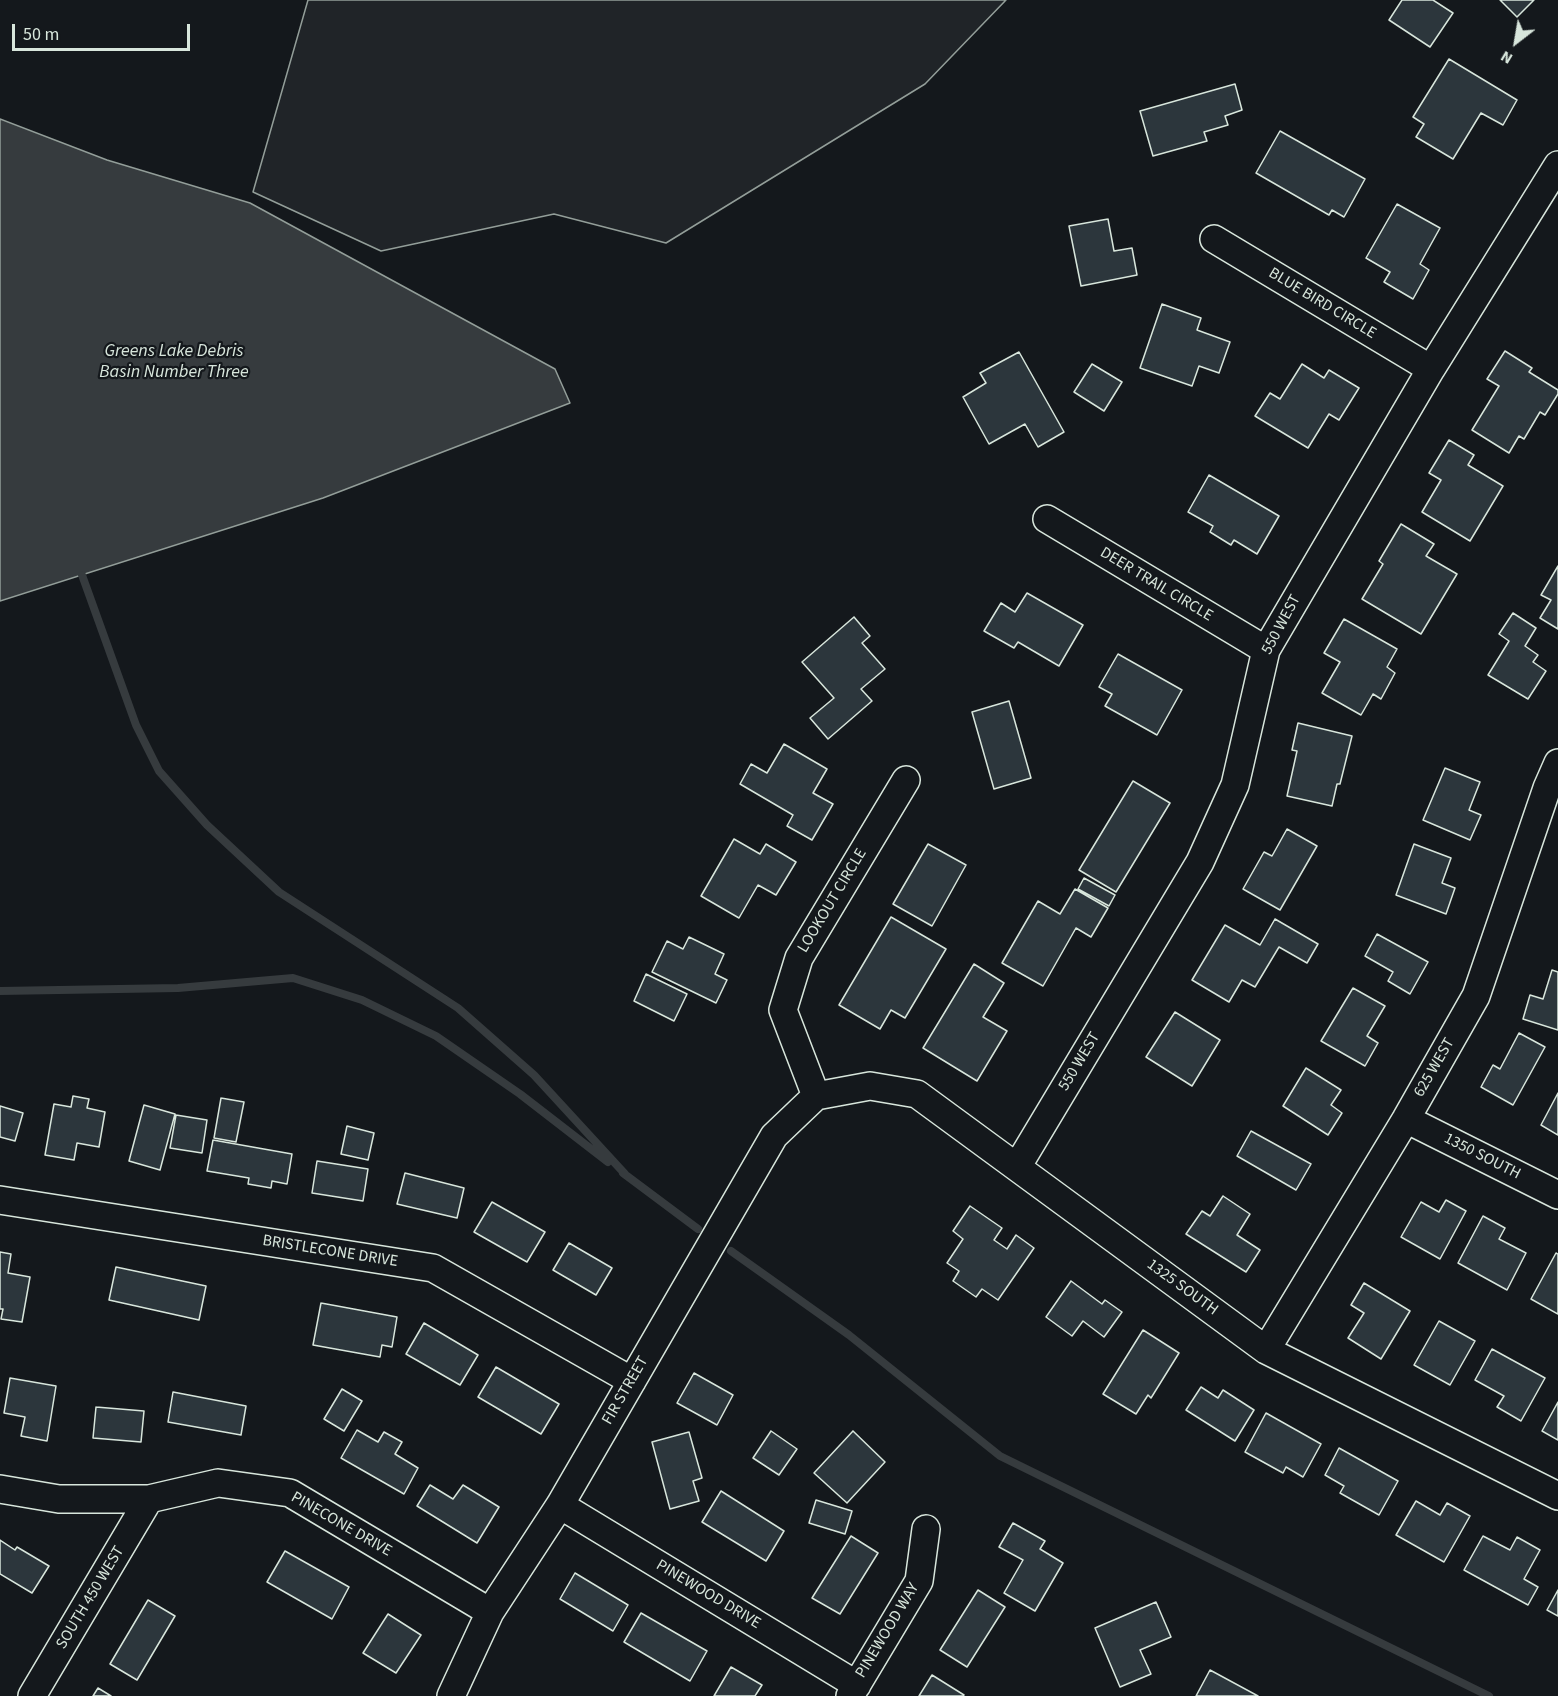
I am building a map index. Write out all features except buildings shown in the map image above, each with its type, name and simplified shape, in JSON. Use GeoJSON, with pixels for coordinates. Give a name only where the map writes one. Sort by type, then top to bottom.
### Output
{"type":"FeatureCollection","features":[{"type":"Feature","properties":{"kind":"street","name":"550 WEST"},"geometry":{"type":"LineString","coordinates":[[1017,1167],[1200,862],[1235,785],[1266,650],[1431,369],[1558,165]]}},
{"type":"Feature","properties":{"kind":"street","name":"BLUE BIRD CIRCLE"},"geometry":{"type":"LineString","coordinates":[[1214,239],[1431,369]]}},
{"type":"Feature","properties":{"kind":"street","name":"DEER TRAIL CIRCLE"},"geometry":{"type":"LineString","coordinates":[[1047,519],[1266,650]]}},
{"type":"Feature","properties":{"kind":"street","name":"625 WEST"},"geometry":{"type":"LineString","coordinates":[[1266,1350],[1406,1119],[1476,996],[1547,788],[1558,763]]}},
{"type":"Feature","properties":{"kind":"street","name":"LOOKOUT CIRCLE"},"geometry":{"type":"LineString","coordinates":[[816,1096],[783,1010],[799,958],[906,780]]}},
{"type":"Feature","properties":{"kind":"street","name":"1325 SOUTH"},"geometry":{"type":"LineString","coordinates":[[816,1096],[870,1086],[917,1094],[1266,1350],[1558,1496]]}},
{"type":"Feature","properties":{"kind":"street","name":"FIR STREET"},"geometry":{"type":"LineString","coordinates":[[451,1696],[490,1612],[560,1504],[774,1136],[816,1096]]}},
{"type":"Feature","properties":{"kind":"street","name":"1350 SOUTH"},"geometry":{"type":"LineString","coordinates":[[1406,1119],[1558,1195]]}},
{"type":"Feature","properties":{"kind":"street","name":"BRISTLECONE DRIVE"},"geometry":{"type":"LineString","coordinates":[[0,1200],[434,1268],[632,1381]]}},
{"type":"Feature","properties":{"kind":"street","name":"PINECONE DRIVE"},"geometry":{"type":"LineString","coordinates":[[0,1489],[59,1499],[149,1499],[218,1483],[290,1493],[490,1612]]}},
{"type":"Feature","properties":{"kind":"street","name":"SOUTH 450 WEST"},"geometry":{"type":"LineString","coordinates":[[32,1696],[149,1499]]}},
{"type":"Feature","properties":{"kind":"street","name":"PINEWOOD DRIVE"},"geometry":{"type":"LineString","coordinates":[[560,1504],[853,1690]]}},
{"type":"Feature","properties":{"kind":"street","name":"PINEWOOD WAY"},"geometry":{"type":"LineString","coordinates":[[853,1690],[919,1581],[926,1529]]}},
{"type":"Feature","properties":{"kind":"shaded area"},"geometry":{"type":"Polygon","coordinates":[[[308,0],[1006,0],[925,84],[666,243],[554,214],[381,251],[253,192],[308,0]]]}},
{"type":"Feature","properties":{"kind":"water","name":"Greens Lake Debris Basin Number Three"},"geometry":{"type":"Polygon","coordinates":[[[0,119],[107,160],[250,203],[555,369],[570,403],[323,498],[0,601],[0,119]]]}},
{"type":"Feature","properties":{"kind":"waterway"},"geometry":{"type":"LineString","coordinates":[[82,575],[136,725],[159,771],[207,825],[279,892],[458,1008],[534,1075],[625,1174]]}},
{"type":"Feature","properties":{"kind":"waterway"},"geometry":{"type":"LineString","coordinates":[[0,991],[178,988],[293,978],[362,1000],[436,1036],[520,1094],[608,1162]]}},
{"type":"Feature","properties":{"kind":"waterway"},"geometry":{"type":"LineString","coordinates":[[623,1173],[698,1229]]}},
{"type":"Feature","properties":{"kind":"waterway"},"geometry":{"type":"LineString","coordinates":[[731,1251],[849,1335],[1000,1456],[1489,1696]]}}]}
